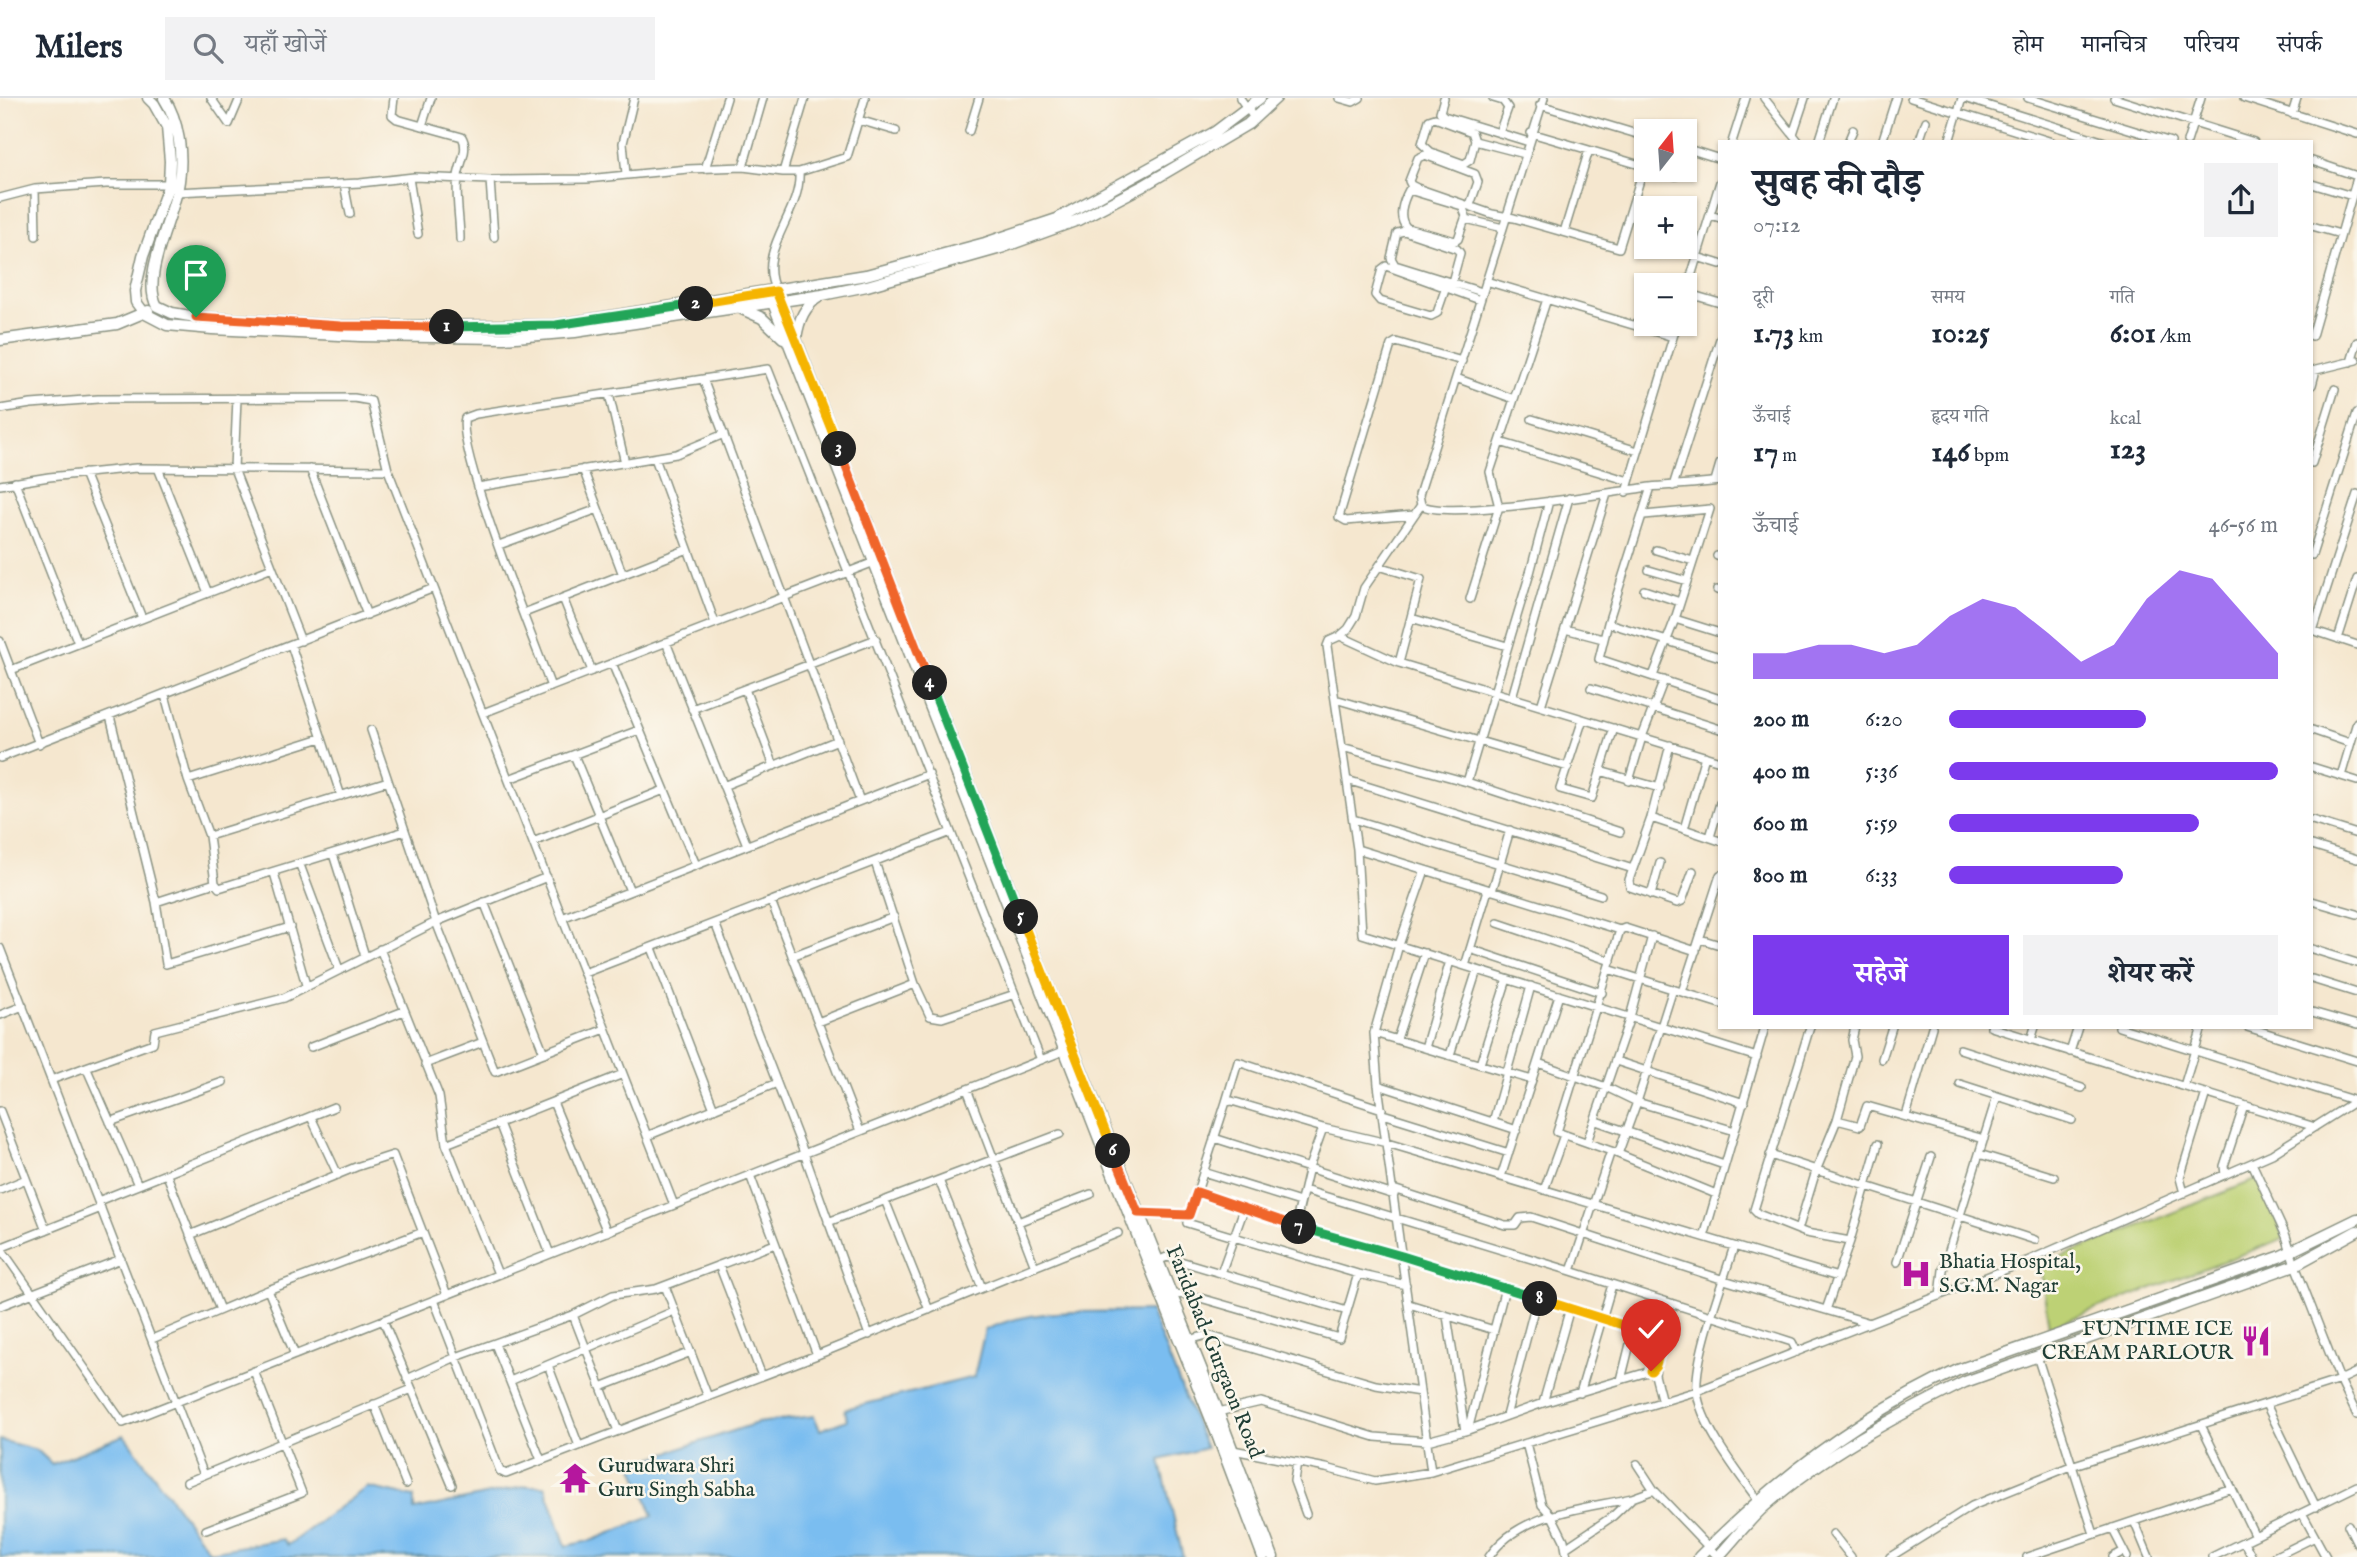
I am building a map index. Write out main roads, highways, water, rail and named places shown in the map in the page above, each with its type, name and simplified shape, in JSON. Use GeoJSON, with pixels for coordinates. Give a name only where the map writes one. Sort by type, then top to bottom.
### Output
{"type":"FeatureCollection","features":[{"type":"Feature","properties":{"kind":"main road"},"geometry":{"type":"LineString","coordinates":[[148,98],[155,104],[167,127],[175,186],[143,256],[135,291],[136,302],[144,313],[167,325],[212,329],[360,336],[504,338],[575,332],[778,303],[867,286],[1001,248],[1078,220],[1143,186],[1276,98]]}},
{"type":"Feature","properties":{"kind":"main road"},"geometry":{"type":"LineString","coordinates":[[164,98],[172,115],[180,147],[175,186],[151,287],[157,306],[172,313],[196,317],[341,326],[488,327],[556,325],[773,291],[866,275],[985,243],[1057,219],[1135,178],[1251,113],[1260,98]]}},
{"type":"Feature","properties":{"kind":"main road","name":"Faridabad-Gurgaon Road"},"geometry":{"type":"LineString","coordinates":[[773,291],[1068,1049],[1138,1221],[1263,1557]]}},
{"type":"Feature","properties":{"kind":"main road"},"geometry":{"type":"LineString","coordinates":[[739,309],[762,318],[792,342],[807,306],[822,295]]}},
{"type":"Feature","properties":{"kind":"main road"},"geometry":{"type":"LineString","coordinates":[[0,340],[117,324],[157,306]]}},
{"type":"Feature","properties":{"kind":"main road"},"geometry":{"type":"LineString","coordinates":[[1718,1557],[1761,1504],[1795,1469],[1926,1385],[1947,1375],[2290,1252],[2357,1219]]}},
{"type":"Feature","properties":{"kind":"main road","name":"Faridabad-Gurgaon Road"},"geometry":{"type":"LineString","coordinates":[[1138,1221],[1171,1294],[1273,1557]]}},
{"type":"Feature","properties":{"kind":"main road"},"geometry":{"type":"LineString","coordinates":[[1699,1557],[1761,1504],[1802,1476],[1878,1428],[1965,1382],[2295,1265],[2357,1231]]}},
{"type":"Feature","properties":{"kind":"water"},"geometry":{"type":"Polygon","coordinates":[[[1150,1311],[1206,1448],[1160,1460],[1183,1557],[0,1557],[0,1440],[37,1450],[52,1464],[124,1435],[210,1552],[283,1539],[288,1545],[367,1487],[414,1497],[414,1510],[527,1486],[545,1486],[566,1546],[593,1540],[653,1516],[633,1464],[757,1423],[814,1416],[820,1430],[847,1420],[845,1409],[974,1377],[985,1330],[1004,1322],[1066,1312],[1150,1311]]]}},
{"type":"Feature","properties":{"kind":"place","name":"Bhatia Hospital, S.G.M. Nagar"},"geometry":{"type":"Point","coordinates":[1916,1274]}},
{"type":"Feature","properties":{"kind":"place","name":"FUNTIME ICE CREAM PARLOUR"},"geometry":{"type":"Point","coordinates":[2256,1341]}},
{"type":"Feature","properties":{"kind":"place","name":"Gurudwara Shri Guru Singh Sabha"},"geometry":{"type":"Point","coordinates":[575,1478]}}]}
